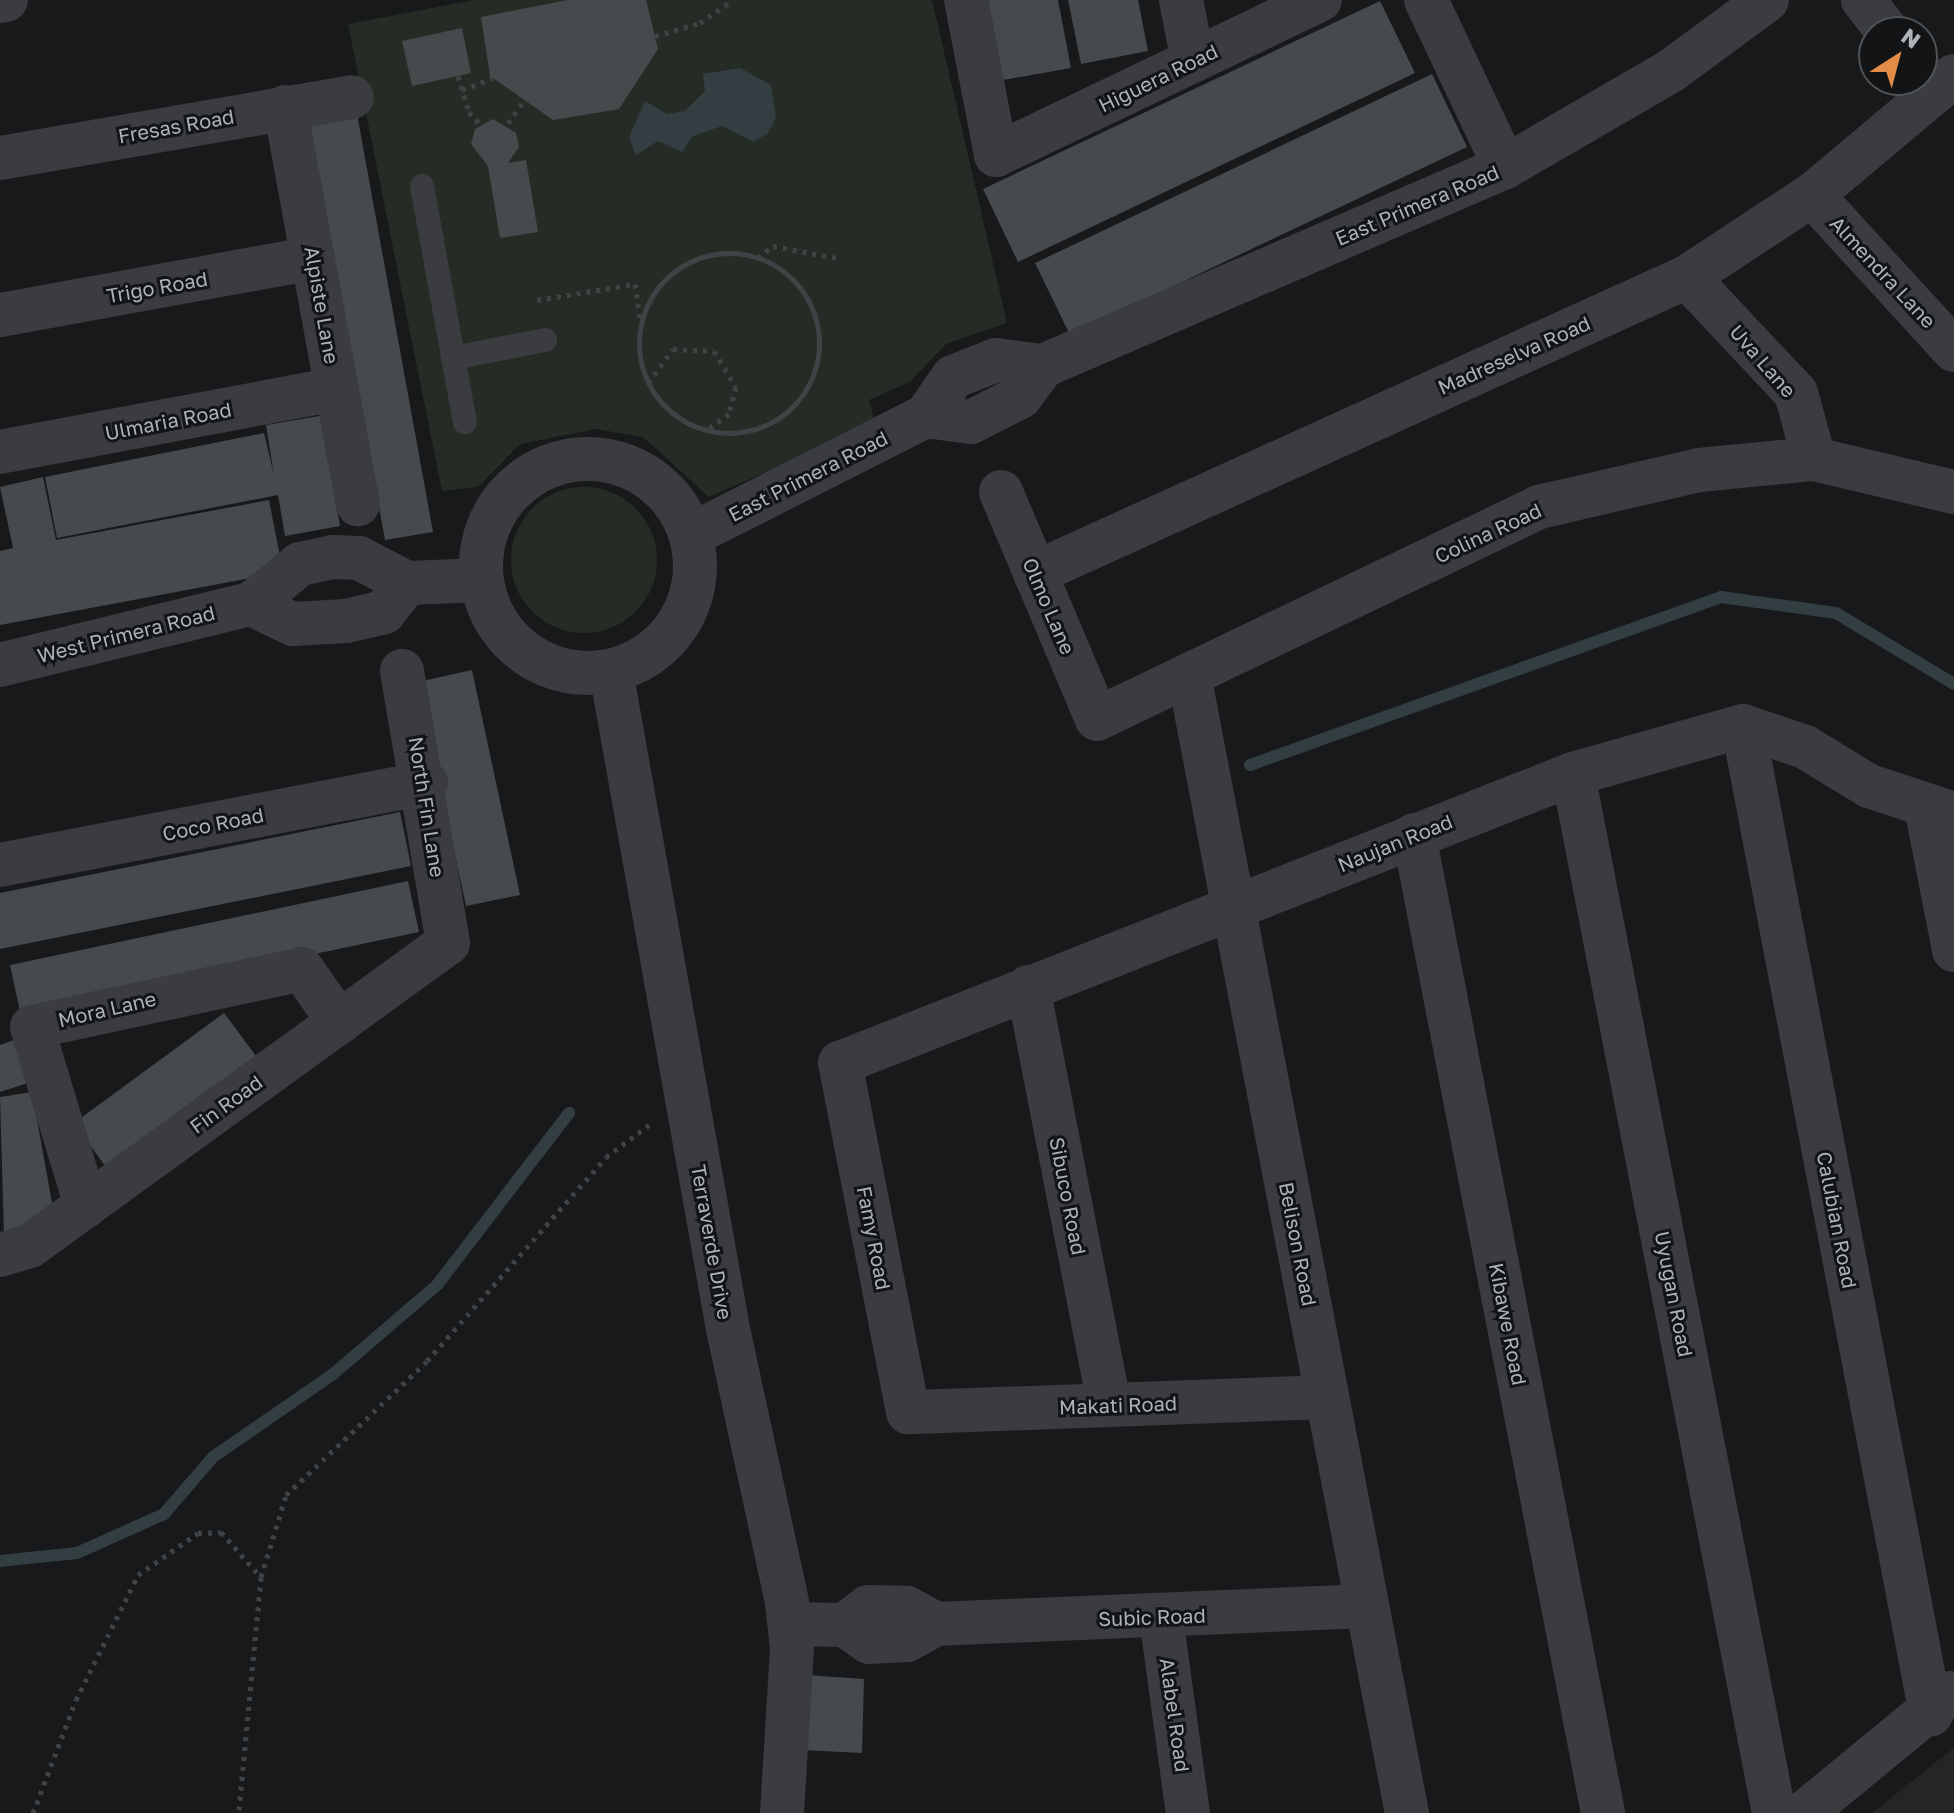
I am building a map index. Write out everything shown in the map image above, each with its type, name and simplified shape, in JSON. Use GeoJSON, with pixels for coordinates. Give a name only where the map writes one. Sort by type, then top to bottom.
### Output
{"type":"FeatureCollection","features":[{"type":"Feature","properties":{"kind":"street","name":"Higuera Road"},"geometry":{"type":"LineString","coordinates":[[966,0],[996,155],[1320,0]]}},
{"type":"Feature","properties":{"kind":"street"},"geometry":{"type":"LineString","coordinates":[[1181,0],[1193,61]]}},
{"type":"Feature","properties":{"kind":"street"},"geometry":{"type":"LineString","coordinates":[[1426,0],[1505,167]]}},
{"type":"Feature","properties":{"kind":"street","name":"East Primera Road"},"geometry":{"type":"LineString","coordinates":[[691,535],[926,416],[971,422],[1020,397],[1043,366],[1505,167],[1672,70],[1767,0]]}},
{"type":"Feature","properties":{"kind":"street"},"geometry":{"type":"LineString","coordinates":[[1863,0],[1876,16]]}},
{"type":"Feature","properties":{"kind":"street","name":"Madreselva Road"},"geometry":{"type":"LineString","coordinates":[[1035,573],[1687,277],[1812,195],[1941,89]]}},
{"type":"Feature","properties":{"kind":"street","name":"Fresas Road"},"geometry":{"type":"LineString","coordinates":[[0,158],[352,97]]}},
{"type":"Feature","properties":{"kind":"street","name":"Alpiste Lane"},"geometry":{"type":"LineString","coordinates":[[285,107],[358,504]]}},
{"type":"Feature","properties":{"kind":"street","name":"Almendra Lane"},"geometry":{"type":"LineString","coordinates":[[1812,195],[1954,350]]}},
{"type":"Feature","properties":{"kind":"street","name":"Trigo Road"},"geometry":{"type":"LineString","coordinates":[[0,315],[313,258]]}},
{"type":"Feature","properties":{"kind":"street","name":"Uva Lane"},"geometry":{"type":"LineString","coordinates":[[1687,277],[1796,393],[1814,459]]}},
{"type":"Feature","properties":{"kind":"street","name":"Ulmaria Road"},"geometry":{"type":"LineString","coordinates":[[0,452],[337,389]]}},
{"type":"Feature","properties":{"kind":"street"},"geometry":{"type":"LineString","coordinates":[[600,459],[643,476],[678,507],[691,535],[696,570],[683,615],[644,658],[611,671],[576,673],[542,663],[513,643],[482,580],[489,527],[511,490],[569,461],[600,459]]}},
{"type":"Feature","properties":{"kind":"street","name":"Colina Road"},"geometry":{"type":"LineString","coordinates":[[1097,719],[1539,507],[1699,470],[1814,459],[1954,492]]}},
{"type":"Feature","properties":{"kind":"street","name":"Olmo Lane"},"geometry":{"type":"LineString","coordinates":[[1001,492],[1097,719]]}},
{"type":"Feature","properties":{"kind":"street","name":"West Primera Road"},"geometry":{"type":"LineString","coordinates":[[0,665],[251,604],[300,564],[333,557],[359,558],[407,583],[482,580]]}},
{"type":"Feature","properties":{"kind":"street"},"geometry":{"type":"LineString","coordinates":[[251,604],[293,624],[346,621],[384,612],[407,583]]}},
{"type":"Feature","properties":{"kind":"street","name":"North Fin Lane"},"geometry":{"type":"LineString","coordinates":[[402,671],[426,783],[448,943]]}},
{"type":"Feature","properties":{"kind":"street","name":"Terraverde Drive"},"geometry":{"type":"LineString","coordinates":[[611,671],[686,1097],[790,1624],[782,1813]]}},
{"type":"Feature","properties":{"kind":"street","name":"Belison Road"},"geometry":{"type":"LineString","coordinates":[[1189,675],[1407,1813]]}},
{"type":"Feature","properties":{"kind":"street"},"geometry":{"type":"LineString","coordinates":[[1743,726],[1805,747],[1869,786],[1940,811],[1954,950]]}},
{"type":"Feature","properties":{"kind":"street","name":"Naujan Road"},"geometry":{"type":"LineString","coordinates":[[840,1063],[1573,774],[1743,726]]}},
{"type":"Feature","properties":{"kind":"street","name":"Calubian Road"},"geometry":{"type":"LineString","coordinates":[[1743,726],[1942,1702]]}},
{"type":"Feature","properties":{"kind":"street","name":"Uyugan Road"},"geometry":{"type":"LineString","coordinates":[[1573,774],[1774,1813]]}},
{"type":"Feature","properties":{"kind":"street","name":"Coco Road"},"geometry":{"type":"LineString","coordinates":[[0,865],[426,783]]}},
{"type":"Feature","properties":{"kind":"street","name":"Kibawe Road"},"geometry":{"type":"LineString","coordinates":[[1414,835],[1603,1813]]}},
{"type":"Feature","properties":{"kind":"street","name":"Fin Road"},"geometry":{"type":"LineString","coordinates":[[0,1255],[30,1246],[448,943]]}},
{"type":"Feature","properties":{"kind":"street","name":"Mora Lane"},"geometry":{"type":"LineString","coordinates":[[86,1206],[32,1027],[302,969],[339,1022]]}},
{"type":"Feature","properties":{"kind":"street","name":"Sibuco Road"},"geometry":{"type":"LineString","coordinates":[[1028,987],[1109,1405]]}},
{"type":"Feature","properties":{"kind":"street","name":"Famy Road"},"geometry":{"type":"LineString","coordinates":[[840,1063],[908,1412]]}},
{"type":"Feature","properties":{"kind":"street","name":"Makati Road"},"geometry":{"type":"LineString","coordinates":[[908,1412],[1327,1397]]}},
{"type":"Feature","properties":{"kind":"street","name":"Subic Road"},"geometry":{"type":"LineString","coordinates":[[790,1624],[845,1625],[868,1607],[907,1608],[936,1624],[1367,1606]]}},
{"type":"Feature","properties":{"kind":"street","name":"Alabel Road"},"geometry":{"type":"LineString","coordinates":[[1161,1617],[1188,1813]]}},
{"type":"Feature","properties":{"kind":"street"},"geometry":{"type":"LineString","coordinates":[[1804,1813],[1942,1702]]}},
{"type":"Feature","properties":{"kind":"lane"},"geometry":{"type":"LineString","coordinates":[[422,186],[465,422]]}},
{"type":"Feature","properties":{"kind":"lane"},"geometry":{"type":"LineString","coordinates":[[453,358],[545,340]]}},
{"type":"Feature","properties":{"kind":"path"},"geometry":{"type":"LineString","coordinates":[[655,36],[700,23],[733,0]]}},
{"type":"Feature","properties":{"kind":"path"},"geometry":{"type":"LineString","coordinates":[[458,76],[480,124]]}},
{"type":"Feature","properties":{"kind":"path"},"geometry":{"type":"LineString","coordinates":[[462,90],[493,78]]}},
{"type":"Feature","properties":{"kind":"path"},"geometry":{"type":"LineString","coordinates":[[508,123],[524,100]]}},
{"type":"Feature","properties":{"kind":"path"},"geometry":{"type":"LineString","coordinates":[[758,258],[773,246],[842,259]]}},
{"type":"Feature","properties":{"kind":"path"},"geometry":{"type":"LineString","coordinates":[[537,300],[635,284],[640,324],[648,383],[672,413],[706,430],[761,429],[785,415],[815,370],[815,315],[783,271],[758,258],[713,255],[684,265],[661,283],[640,324]]}},
{"type":"Feature","properties":{"kind":"path"},"geometry":{"type":"LineString","coordinates":[[648,383],[660,357],[686,345],[726,360],[734,401],[706,430]]}},
{"type":"Feature","properties":{"kind":"path"},"geometry":{"type":"LineString","coordinates":[[239,1810],[261,1577],[286,1495],[427,1361],[606,1157],[686,1097]]}},
{"type":"Feature","properties":{"kind":"path"},"geometry":{"type":"LineString","coordinates":[[33,1813],[76,1700],[138,1575],[198,1533],[221,1532],[261,1577]]}},
{"type":"Feature","properties":{"kind":"shaded area"},"geometry":{"type":"Polygon","coordinates":[[[474,0],[932,0],[1007,323],[946,344],[910,382],[869,400],[875,424],[709,497],[643,437],[596,429],[520,444],[478,487],[442,491],[348,24],[474,0]]]}},
{"type":"Feature","properties":{"kind":"shaded area"},"geometry":{"type":"Polygon","coordinates":[[[740,68],[771,85],[776,117],[768,133],[754,142],[722,126],[693,136],[682,152],[658,141],[636,155],[629,137],[645,101],[667,114],[685,111],[705,91],[703,74],[740,68]]]}},
{"type":"Feature","properties":{"kind":"shaded area"},"geometry":{"type":"Polygon","coordinates":[[[584,487],[612,493],[635,509],[651,532],[657,560],[651,588],[635,611],[612,627],[584,633],[556,627],[533,611],[517,588],[511,560],[517,532],[533,509],[556,493],[584,487]]]}},
{"type":"Feature","properties":{"kind":"shaded area"},"geometry":{"type":"Polygon","coordinates":[[[1954,1748],[1954,1813],[1872,1813],[1932,1765],[1954,1748]]]}},
{"type":"Feature","properties":{"kind":"building"},"geometry":{"type":"Polygon","coordinates":[[[568,0],[646,0],[658,49],[619,109],[553,120],[490,76],[481,17],[568,0]]]}},
{"type":"Feature","properties":{"kind":"building"},"geometry":{"type":"Polygon","coordinates":[[[988,0],[1058,0],[1071,68],[1003,80],[988,0]]]}},
{"type":"Feature","properties":{"kind":"building"},"geometry":{"type":"Polygon","coordinates":[[[1068,0],[1138,0],[1148,51],[1081,64],[1068,0]]]}},
{"type":"Feature","properties":{"kind":"building"},"geometry":{"type":"Polygon","coordinates":[[[1380,1],[1415,73],[1018,262],[983,189],[1380,1]]]}},
{"type":"Feature","properties":{"kind":"building"},"geometry":{"type":"Polygon","coordinates":[[[462,28],[471,73],[412,86],[402,41],[462,28]]]}},
{"type":"Feature","properties":{"kind":"building"},"geometry":{"type":"Polygon","coordinates":[[[1432,74],[1467,147],[1070,335],[1035,263],[1432,74]]]}},
{"type":"Feature","properties":{"kind":"building"},"geometry":{"type":"Polygon","coordinates":[[[357,114],[433,532],[385,540],[309,122],[357,114]]]}},
{"type":"Feature","properties":{"kind":"building"},"geometry":{"type":"Polygon","coordinates":[[[493,119],[516,133],[519,147],[508,163],[526,160],[538,232],[500,238],[488,166],[471,144],[475,129],[493,119]]]}},
{"type":"Feature","properties":{"kind":"building"},"geometry":{"type":"Polygon","coordinates":[[[320,416],[340,526],[285,536],[278,495],[57,538],[45,477],[264,433],[274,475],[266,425],[320,416]]]}},
{"type":"Feature","properties":{"kind":"building"},"geometry":{"type":"Polygon","coordinates":[[[43,477],[56,540],[269,500],[283,572],[0,625],[0,551],[13,548],[0,487],[43,477]]]}},
{"type":"Feature","properties":{"kind":"building"},"geometry":{"type":"Polygon","coordinates":[[[472,670],[520,895],[466,906],[418,682],[472,670]]]}},
{"type":"Feature","properties":{"kind":"building"},"geometry":{"type":"Polygon","coordinates":[[[400,812],[411,866],[0,949],[0,893],[400,812]]]}},
{"type":"Feature","properties":{"kind":"building"},"geometry":{"type":"Polygon","coordinates":[[[408,881],[419,932],[21,1016],[10,965],[408,881]]]}},
{"type":"Feature","properties":{"kind":"building"},"geometry":{"type":"Polygon","coordinates":[[[224,1013],[262,1064],[111,1174],[74,1123],[224,1013]]]}},
{"type":"Feature","properties":{"kind":"building"},"geometry":{"type":"Polygon","coordinates":[[[17,1039],[31,1082],[0,1092],[0,1045],[17,1039]]]}},
{"type":"Feature","properties":{"kind":"building"},"geometry":{"type":"Polygon","coordinates":[[[32,1092],[56,1225],[4,1235],[0,1097],[32,1092]]]}},
{"type":"Feature","properties":{"kind":"building"},"geometry":{"type":"Polygon","coordinates":[[[806,1675],[864,1679],[862,1753],[802,1750],[806,1675]]]}},
{"type":"Feature","properties":{"kind":"waterway"},"geometry":{"type":"LineString","coordinates":[[1250,765],[1721,597],[1836,613],[1954,684]]}},
{"type":"Feature","properties":{"kind":"waterway"},"geometry":{"type":"LineString","coordinates":[[0,1561],[77,1553],[164,1514],[213,1457],[332,1375],[437,1285],[569,1113]]}}]}
